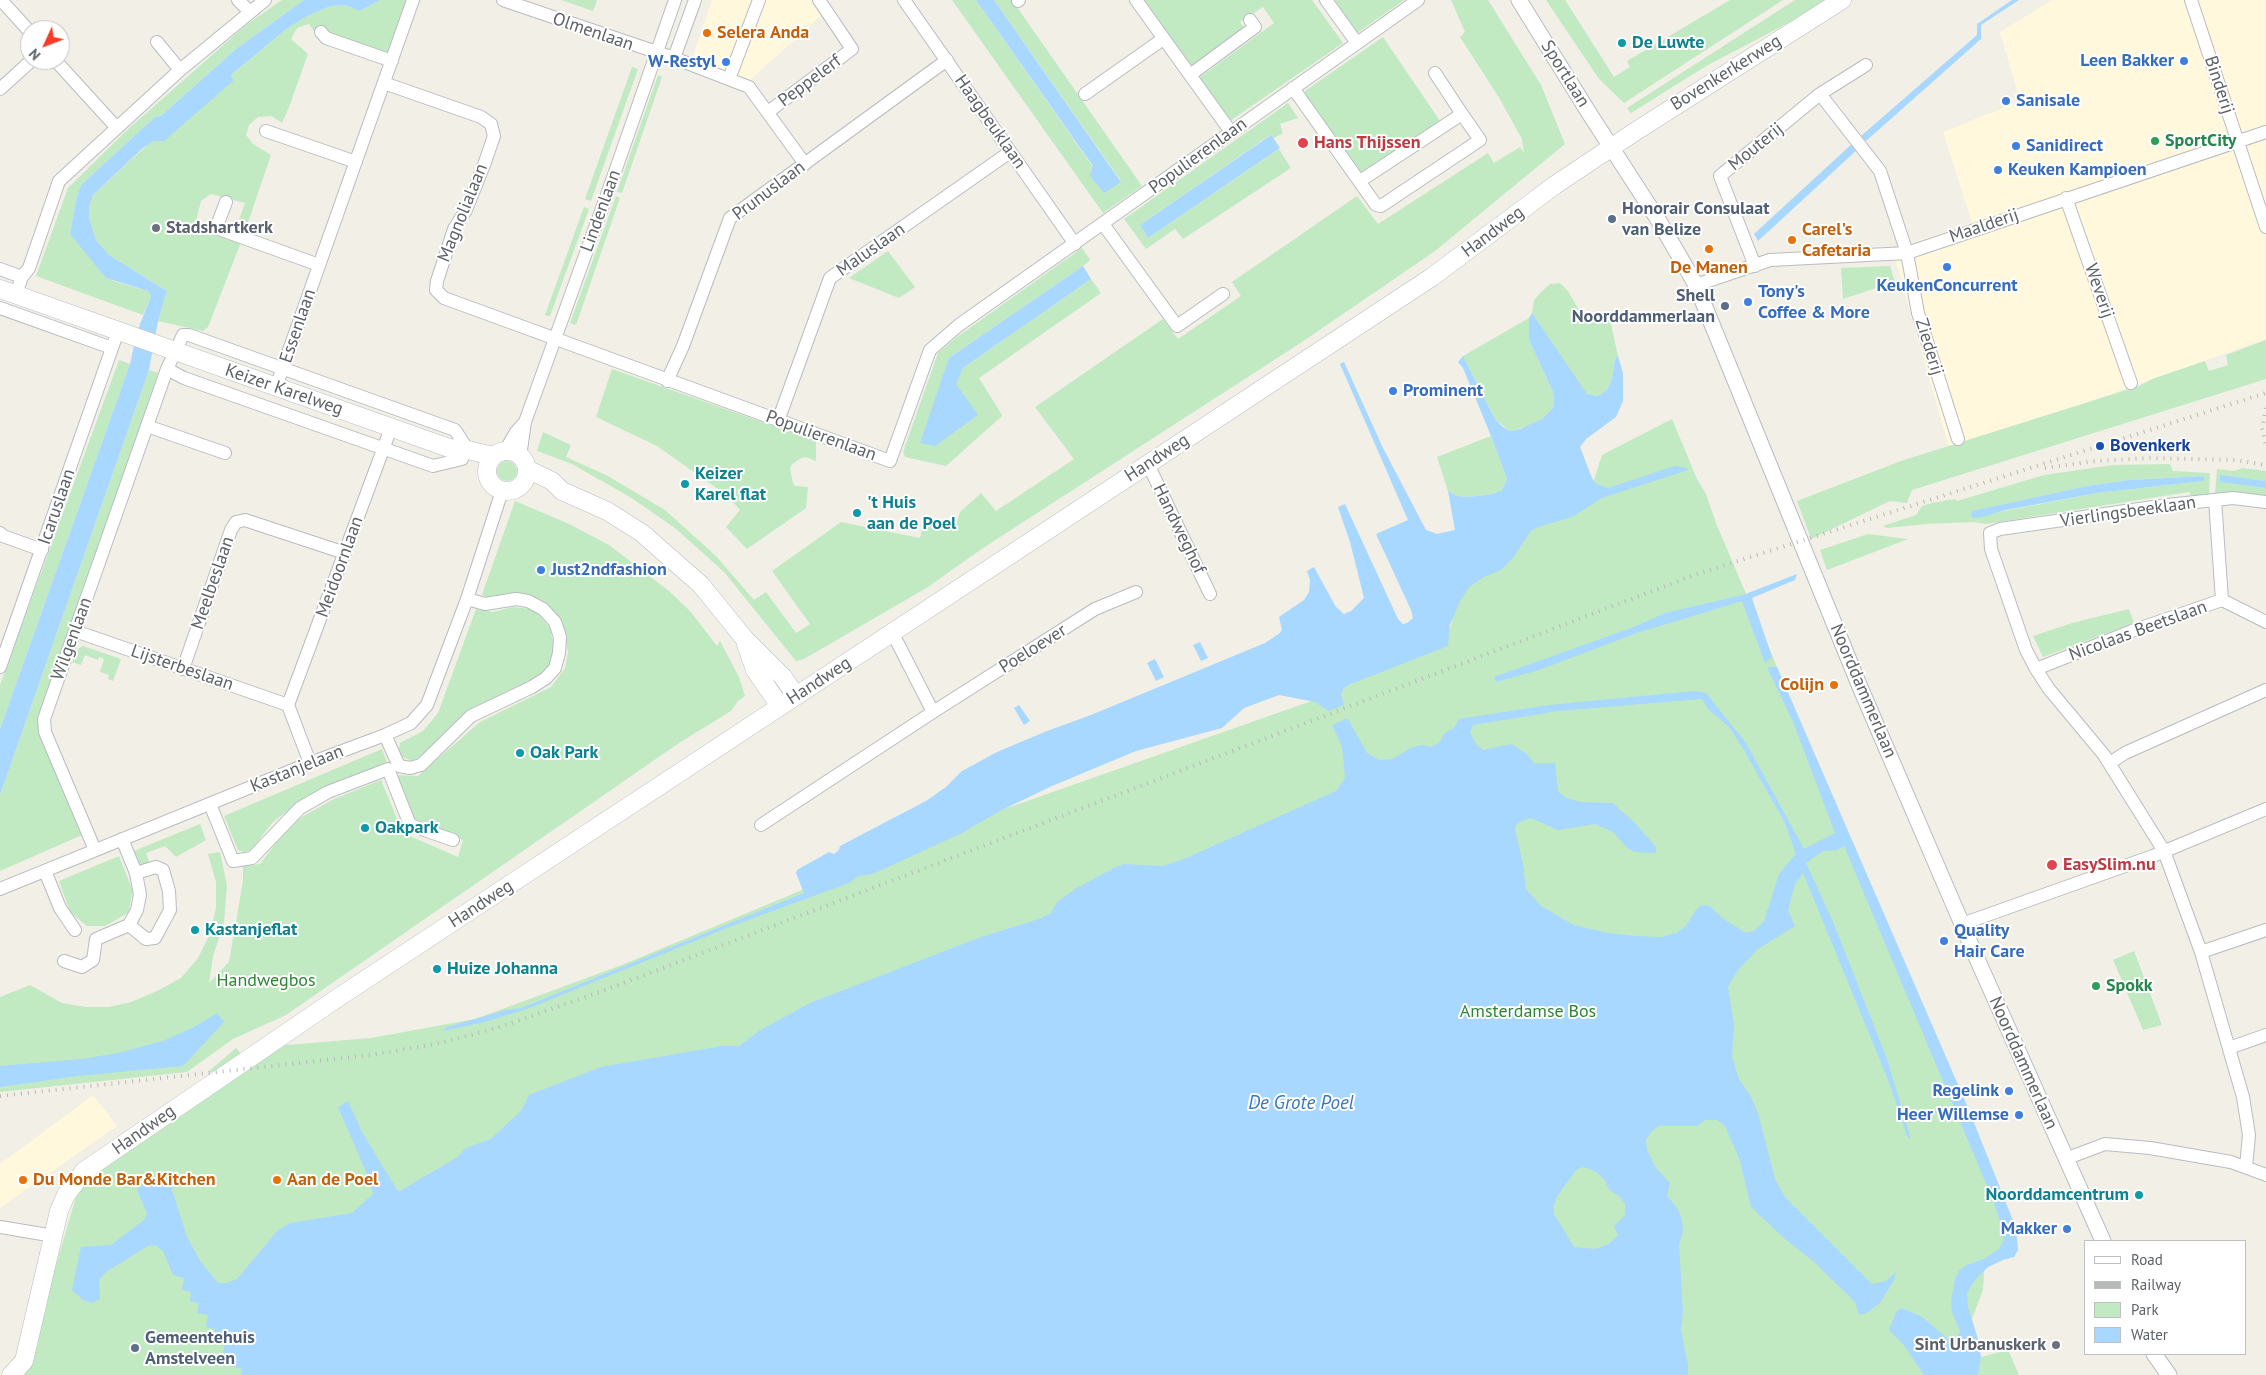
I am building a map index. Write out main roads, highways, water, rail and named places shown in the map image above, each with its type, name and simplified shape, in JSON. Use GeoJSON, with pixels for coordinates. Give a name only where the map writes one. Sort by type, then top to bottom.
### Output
{"type":"FeatureCollection","features":[{"type":"Feature","properties":{"kind":"main road","name":"Bovenkerkerweg"},"geometry":{"type":"LineString","coordinates":[[1612,147],[1842,0]]}},
{"type":"Feature","properties":{"kind":"main road","name":"Handweg"},"geometry":{"type":"LineString","coordinates":[[11,1375],[24,1361],[62,1203],[84,1171],[339,997],[1432,277],[1555,185],[1612,147]]}},
{"type":"Feature","properties":{"kind":"main road","name":"Keizer Karelweg"},"geometry":{"type":"LineString","coordinates":[[8,292],[121,339],[170,351],[460,452],[514,464],[549,492],[562,491],[607,511],[642,533],[701,586],[744,638],[783,677],[796,696]]}},
{"type":"Feature","properties":{"kind":"main road","name":"Keizer Karelweg"},"geometry":{"type":"LineString","coordinates":[[460,452],[486,473],[492,485],[502,491],[514,490],[514,464]]}},
{"type":"Feature","properties":{"kind":"main road"},"geometry":{"type":"LineString","coordinates":[[486,473],[487,466],[514,464]]}},
{"type":"Feature","properties":{"kind":"main road","name":"Keizer Karelweg"},"geometry":{"type":"LineString","coordinates":[[744,638],[755,670],[780,706]]}},
{"type":"Feature","properties":{"kind":"water"},"geometry":{"type":"Polygon","coordinates":[[[304,0],[380,0],[360,11],[345,5],[331,6],[307,16],[285,30],[231,75],[233,81],[164,141],[154,141],[143,148],[93,195],[89,206],[89,218],[96,240],[109,255],[167,291],[158,321],[149,370],[0,795],[0,729],[130,364],[137,332],[151,296],[148,291],[106,278],[70,234],[81,185],[155,117],[161,116],[236,49],[304,0]]]}},
{"type":"Feature","properties":{"kind":"water"},"geometry":{"type":"Polygon","coordinates":[[[976,0],[994,0],[1121,182],[1104,193],[1090,176],[1093,166],[976,0]]]}},
{"type":"Feature","properties":{"kind":"water"},"geometry":{"type":"Polygon","coordinates":[[[2012,0],[2019,0],[1981,25],[1981,39],[1866,141],[1861,136],[1977,35],[1977,24],[2012,0]]]}},
{"type":"Feature","properties":{"kind":"water"},"geometry":{"type":"Polygon","coordinates":[[[1271,135],[1280,148],[1148,238],[1140,225],[1271,135]]]}},
{"type":"Feature","properties":{"kind":"water"},"geometry":{"type":"Polygon","coordinates":[[[1854,142],[1859,148],[1758,241],[1754,234],[1854,142]]]}},
{"type":"Feature","properties":{"kind":"water"},"geometry":{"type":"Polygon","coordinates":[[[1083,266],[1091,279],[963,368],[956,384],[978,415],[935,446],[920,443],[949,358],[1083,266]]]}},
{"type":"Feature","properties":{"kind":"water"},"geometry":{"type":"Polygon","coordinates":[[[1532,313],[1587,394],[1598,396],[1607,390],[1612,379],[1615,359],[1618,356],[1623,373],[1623,401],[1616,417],[1586,439],[1580,447],[1596,484],[1608,488],[1675,466],[1688,470],[1602,498],[1572,517],[1541,526],[1531,531],[1512,559],[1501,570],[1484,577],[1469,587],[1460,601],[1450,625],[1448,646],[1351,684],[1344,688],[1341,695],[1344,705],[1329,711],[1315,702],[1279,695],[1244,708],[1222,728],[1136,751],[1052,786],[1000,811],[962,833],[873,874],[859,876],[849,883],[732,926],[527,1009],[481,1023],[443,1031],[447,1027],[506,1010],[521,1008],[804,893],[796,873],[797,870],[829,852],[834,854],[839,850],[840,846],[926,801],[946,787],[962,771],[997,752],[1265,643],[1282,630],[1279,617],[1304,600],[1309,592],[1310,580],[1307,571],[1314,567],[1336,607],[1344,614],[1351,611],[1364,598],[1350,542],[1338,507],[1345,504],[1398,619],[1403,624],[1407,623],[1413,618],[1411,610],[1376,534],[1408,520],[1340,364],[1344,362],[1383,448],[1426,530],[1437,534],[1455,530],[1448,491],[1457,496],[1468,497],[1493,494],[1502,490],[1507,479],[1463,368],[1458,362],[1463,356],[1495,419],[1503,427],[1510,431],[1520,429],[1542,419],[1554,407],[1553,392],[1529,340],[1529,318],[1532,313]]]}},
{"type":"Feature","properties":{"kind":"water"},"geometry":{"type":"Polygon","coordinates":[[[2220,475],[2266,481],[2266,488],[2220,482],[2220,475]]]}},
{"type":"Feature","properties":{"kind":"water"},"geometry":{"type":"Polygon","coordinates":[[[2204,476],[2204,481],[2097,493],[2006,510],[1982,517],[1974,518],[1971,516],[1972,511],[2087,486],[2129,480],[2204,476]]]}},
{"type":"Feature","properties":{"kind":"water"},"geometry":{"type":"Polygon","coordinates":[[[1797,574],[1795,580],[1752,598],[1772,657],[1765,663],[1742,601],[1637,633],[1539,670],[1496,682],[1494,677],[1634,627],[1665,613],[1743,595],[1797,574]]]}},
{"type":"Feature","properties":{"kind":"water"},"geometry":{"type":"Polygon","coordinates":[[[1200,642],[1208,658],[1201,661],[1193,645],[1200,642]]]}},
{"type":"Feature","properties":{"kind":"water"},"geometry":{"type":"Polygon","coordinates":[[[1155,659],[1164,677],[1156,681],[1147,663],[1155,659]]]}},
{"type":"Feature","properties":{"kind":"water","name":"De Grote Poel"},"geometry":{"type":"Polygon","coordinates":[[[1767,667],[1777,667],[1969,1110],[2016,1228],[2018,1250],[2014,1257],[1988,1267],[1974,1281],[1967,1293],[1968,1307],[1978,1339],[1981,1357],[1978,1375],[1924,1375],[1903,1344],[1889,1330],[1896,1312],[1902,1308],[1922,1317],[1948,1339],[1956,1339],[1960,1331],[1952,1312],[1951,1301],[1955,1279],[1959,1271],[1967,1265],[1984,1259],[1999,1249],[2003,1242],[2003,1230],[1993,1200],[1844,846],[1837,850],[1823,851],[1806,863],[1834,924],[1887,1059],[1911,1139],[1907,1136],[1889,1082],[1803,873],[1795,884],[1788,910],[1795,926],[1758,949],[1738,970],[1728,987],[1734,1024],[1732,1057],[1739,1079],[1751,1097],[1758,1113],[1775,1179],[1785,1197],[1872,1284],[1886,1281],[1896,1272],[1894,1280],[1880,1303],[1866,1313],[1859,1315],[1855,1302],[1813,1261],[1785,1239],[1751,1207],[1740,1161],[1725,1126],[1717,1120],[1705,1120],[1697,1126],[1658,1126],[1646,1140],[1647,1150],[1656,1168],[1670,1183],[1667,1196],[1678,1209],[1682,1220],[1683,1232],[1679,1244],[1683,1311],[1681,1330],[1688,1365],[1688,1375],[241,1375],[242,1369],[231,1366],[233,1356],[223,1353],[225,1343],[213,1340],[215,1329],[206,1327],[208,1315],[197,1313],[199,1303],[190,1301],[191,1292],[182,1290],[184,1278],[173,1275],[163,1251],[155,1245],[148,1246],[106,1272],[99,1280],[100,1299],[92,1303],[83,1300],[72,1290],[81,1247],[111,1245],[144,1220],[147,1213],[137,1190],[144,1181],[171,1186],[187,1237],[201,1262],[218,1283],[227,1283],[237,1279],[278,1230],[291,1223],[352,1213],[373,1194],[370,1181],[338,1107],[348,1101],[362,1132],[397,1190],[400,1191],[456,1158],[466,1148],[491,1139],[521,1111],[529,1095],[601,1067],[722,1046],[739,1046],[759,1031],[810,1003],[981,937],[1039,919],[1051,913],[1057,902],[1077,888],[1114,868],[1124,864],[1163,866],[1184,859],[1336,791],[1345,778],[1341,744],[1332,725],[1346,719],[1348,719],[1367,753],[1380,760],[1392,759],[1413,747],[1421,745],[1432,747],[1439,743],[1445,733],[1454,728],[1459,719],[1549,705],[1694,691],[1706,693],[1746,743],[1804,849],[1835,833],[1793,722],[1767,667]],[[1702,699],[1558,711],[1473,725],[1470,733],[1476,744],[1483,750],[1511,744],[1527,754],[1534,763],[1555,763],[1558,791],[1566,798],[1581,802],[1612,803],[1633,821],[1656,847],[1656,853],[1635,852],[1627,848],[1613,832],[1595,824],[1558,830],[1531,818],[1522,821],[1517,824],[1515,829],[1523,864],[1526,889],[1541,906],[1574,925],[1608,933],[1637,936],[1661,937],[1676,933],[1686,926],[1696,910],[1702,905],[1710,906],[1722,918],[1746,933],[1754,931],[1764,921],[1779,874],[1796,854],[1785,823],[1744,750],[1729,727],[1708,709],[1702,699]],[[1584,1167],[1577,1169],[1557,1196],[1554,1214],[1574,1247],[1596,1249],[1609,1244],[1618,1235],[1614,1226],[1625,1215],[1625,1204],[1620,1197],[1609,1189],[1604,1179],[1596,1172],[1584,1167]]]}},
{"type":"Feature","properties":{"kind":"water"},"geometry":{"type":"Polygon","coordinates":[[[1019,705],[1030,721],[1024,725],[1014,708],[1019,705]]]}},
{"type":"Feature","properties":{"kind":"water"},"geometry":{"type":"Polygon","coordinates":[[[217,1013],[224,1022],[183,1066],[78,1076],[0,1087],[0,1066],[82,1059],[118,1053],[163,1041],[194,1027],[217,1013]]]}},
{"type":"Feature","properties":{"kind":"railway"},"geometry":{"type":"LineString","coordinates":[[0,1096],[371,1055],[441,1043],[503,1026],[605,990],[1697,574],[2266,393]]}},
{"type":"Feature","properties":{"kind":"railway"},"geometry":{"type":"LineString","coordinates":[[2266,408],[2262,428],[2266,445]]}},
{"type":"Feature","properties":{"kind":"railway"},"geometry":{"type":"LineString","coordinates":[[2045,468],[2095,461],[2150,458],[2235,460],[2266,465]]}},
{"type":"Feature","properties":{"kind":"place","name":"Selera Anda"},"geometry":{"type":"Point","coordinates":[707,33]}},
{"type":"Feature","properties":{"kind":"place","name":"De Luwte"},"geometry":{"type":"Point","coordinates":[1622,43]}},
{"type":"Feature","properties":{"kind":"place","name":"Leen Bakker"},"geometry":{"type":"Point","coordinates":[2184,61]}},
{"type":"Feature","properties":{"kind":"place","name":"W-Restyl"},"geometry":{"type":"Point","coordinates":[726,62]}},
{"type":"Feature","properties":{"kind":"place","name":"Sanisale"},"geometry":{"type":"Point","coordinates":[2006,101]}},
{"type":"Feature","properties":{"kind":"place","name":"SportCity"},"geometry":{"type":"Point","coordinates":[2155,141]}},
{"type":"Feature","properties":{"kind":"place","name":"Hans Thijssen"},"geometry":{"type":"Point","coordinates":[1303,143]}},
{"type":"Feature","properties":{"kind":"place","name":"Sanidirect"},"geometry":{"type":"Point","coordinates":[2016,146]}},
{"type":"Feature","properties":{"kind":"place","name":"Keuken Kampioen"},"geometry":{"type":"Point","coordinates":[1998,170]}},
{"type":"Feature","properties":{"kind":"place","name":"Honorair Consulaat van Belize"},"geometry":{"type":"Point","coordinates":[1612,219]}},
{"type":"Feature","properties":{"kind":"place","name":"Stadshartkerk"},"geometry":{"type":"Point","coordinates":[156,228]}},
{"type":"Feature","properties":{"kind":"place","name":"Carel's Cafetaria"},"geometry":{"type":"Point","coordinates":[1792,240]}},
{"type":"Feature","properties":{"kind":"place","name":"De Manen"},"geometry":{"type":"Point","coordinates":[1709,249]}},
{"type":"Feature","properties":{"kind":"place","name":"KeukenConcurrent"},"geometry":{"type":"Point","coordinates":[1947,267]}},
{"type":"Feature","properties":{"kind":"place","name":"Tony's Coffee & More"},"geometry":{"type":"Point","coordinates":[1748,302]}},
{"type":"Feature","properties":{"kind":"place","name":"Shell Noorddammerlaan"},"geometry":{"type":"Point","coordinates":[1725,306]}},
{"type":"Feature","properties":{"kind":"place","name":"Prominent"},"geometry":{"type":"Point","coordinates":[1393,391]}},
{"type":"Feature","properties":{"kind":"place","name":"Bovenkerk"},"geometry":{"type":"Point","coordinates":[2100,446]}},
{"type":"Feature","properties":{"kind":"place","name":"Keizer Karel flat"},"geometry":{"type":"Point","coordinates":[685,484]}},
{"type":"Feature","properties":{"kind":"place","name":"'t Huis aan de Poel"},"geometry":{"type":"Point","coordinates":[857,513]}},
{"type":"Feature","properties":{"kind":"place","name":"Just2ndfashion"},"geometry":{"type":"Point","coordinates":[541,570]}},
{"type":"Feature","properties":{"kind":"place","name":"Colijn"},"geometry":{"type":"Point","coordinates":[1834,685]}},
{"type":"Feature","properties":{"kind":"place","name":"Oak Park"},"geometry":{"type":"Point","coordinates":[520,753]}},
{"type":"Feature","properties":{"kind":"place","name":"Oakpark"},"geometry":{"type":"Point","coordinates":[365,828]}},
{"type":"Feature","properties":{"kind":"place","name":"EasySlim.nu"},"geometry":{"type":"Point","coordinates":[2052,865]}},
{"type":"Feature","properties":{"kind":"place","name":"Kastanjeflat"},"geometry":{"type":"Point","coordinates":[195,930]}},
{"type":"Feature","properties":{"kind":"place","name":"Quality Hair Care"},"geometry":{"type":"Point","coordinates":[1944,941]}},
{"type":"Feature","properties":{"kind":"place","name":"Huize Johanna"},"geometry":{"type":"Point","coordinates":[437,969]}},
{"type":"Feature","properties":{"kind":"place","name":"Spokk"},"geometry":{"type":"Point","coordinates":[2096,986]}},
{"type":"Feature","properties":{"kind":"place","name":"Regelink"},"geometry":{"type":"Point","coordinates":[2009,1091]}},
{"type":"Feature","properties":{"kind":"place","name":"Heer Willemse"},"geometry":{"type":"Point","coordinates":[2019,1115]}},
{"type":"Feature","properties":{"kind":"place","name":"Du Monde Bar&Kitchen"},"geometry":{"type":"Point","coordinates":[23,1180]}},
{"type":"Feature","properties":{"kind":"place","name":"Aan de Poel"},"geometry":{"type":"Point","coordinates":[277,1180]}},
{"type":"Feature","properties":{"kind":"place","name":"Noorddamcentrum"},"geometry":{"type":"Point","coordinates":[2139,1195]}},
{"type":"Feature","properties":{"kind":"place","name":"Makker"},"geometry":{"type":"Point","coordinates":[2067,1229]}},
{"type":"Feature","properties":{"kind":"place","name":"Sint Urbanuskerk"},"geometry":{"type":"Point","coordinates":[2056,1345]}},
{"type":"Feature","properties":{"kind":"place","name":"Gemeentehuis Amstelveen"},"geometry":{"type":"Point","coordinates":[135,1348]}},
{"type":"Feature","properties":{"kind":"park label","name":"Handwegbos"},"geometry":{"type":"Point","coordinates":[266,981]}},
{"type":"Feature","properties":{"kind":"park label","name":"Amsterdamse Bos"},"geometry":{"type":"Point","coordinates":[1528,1012]}}]}
